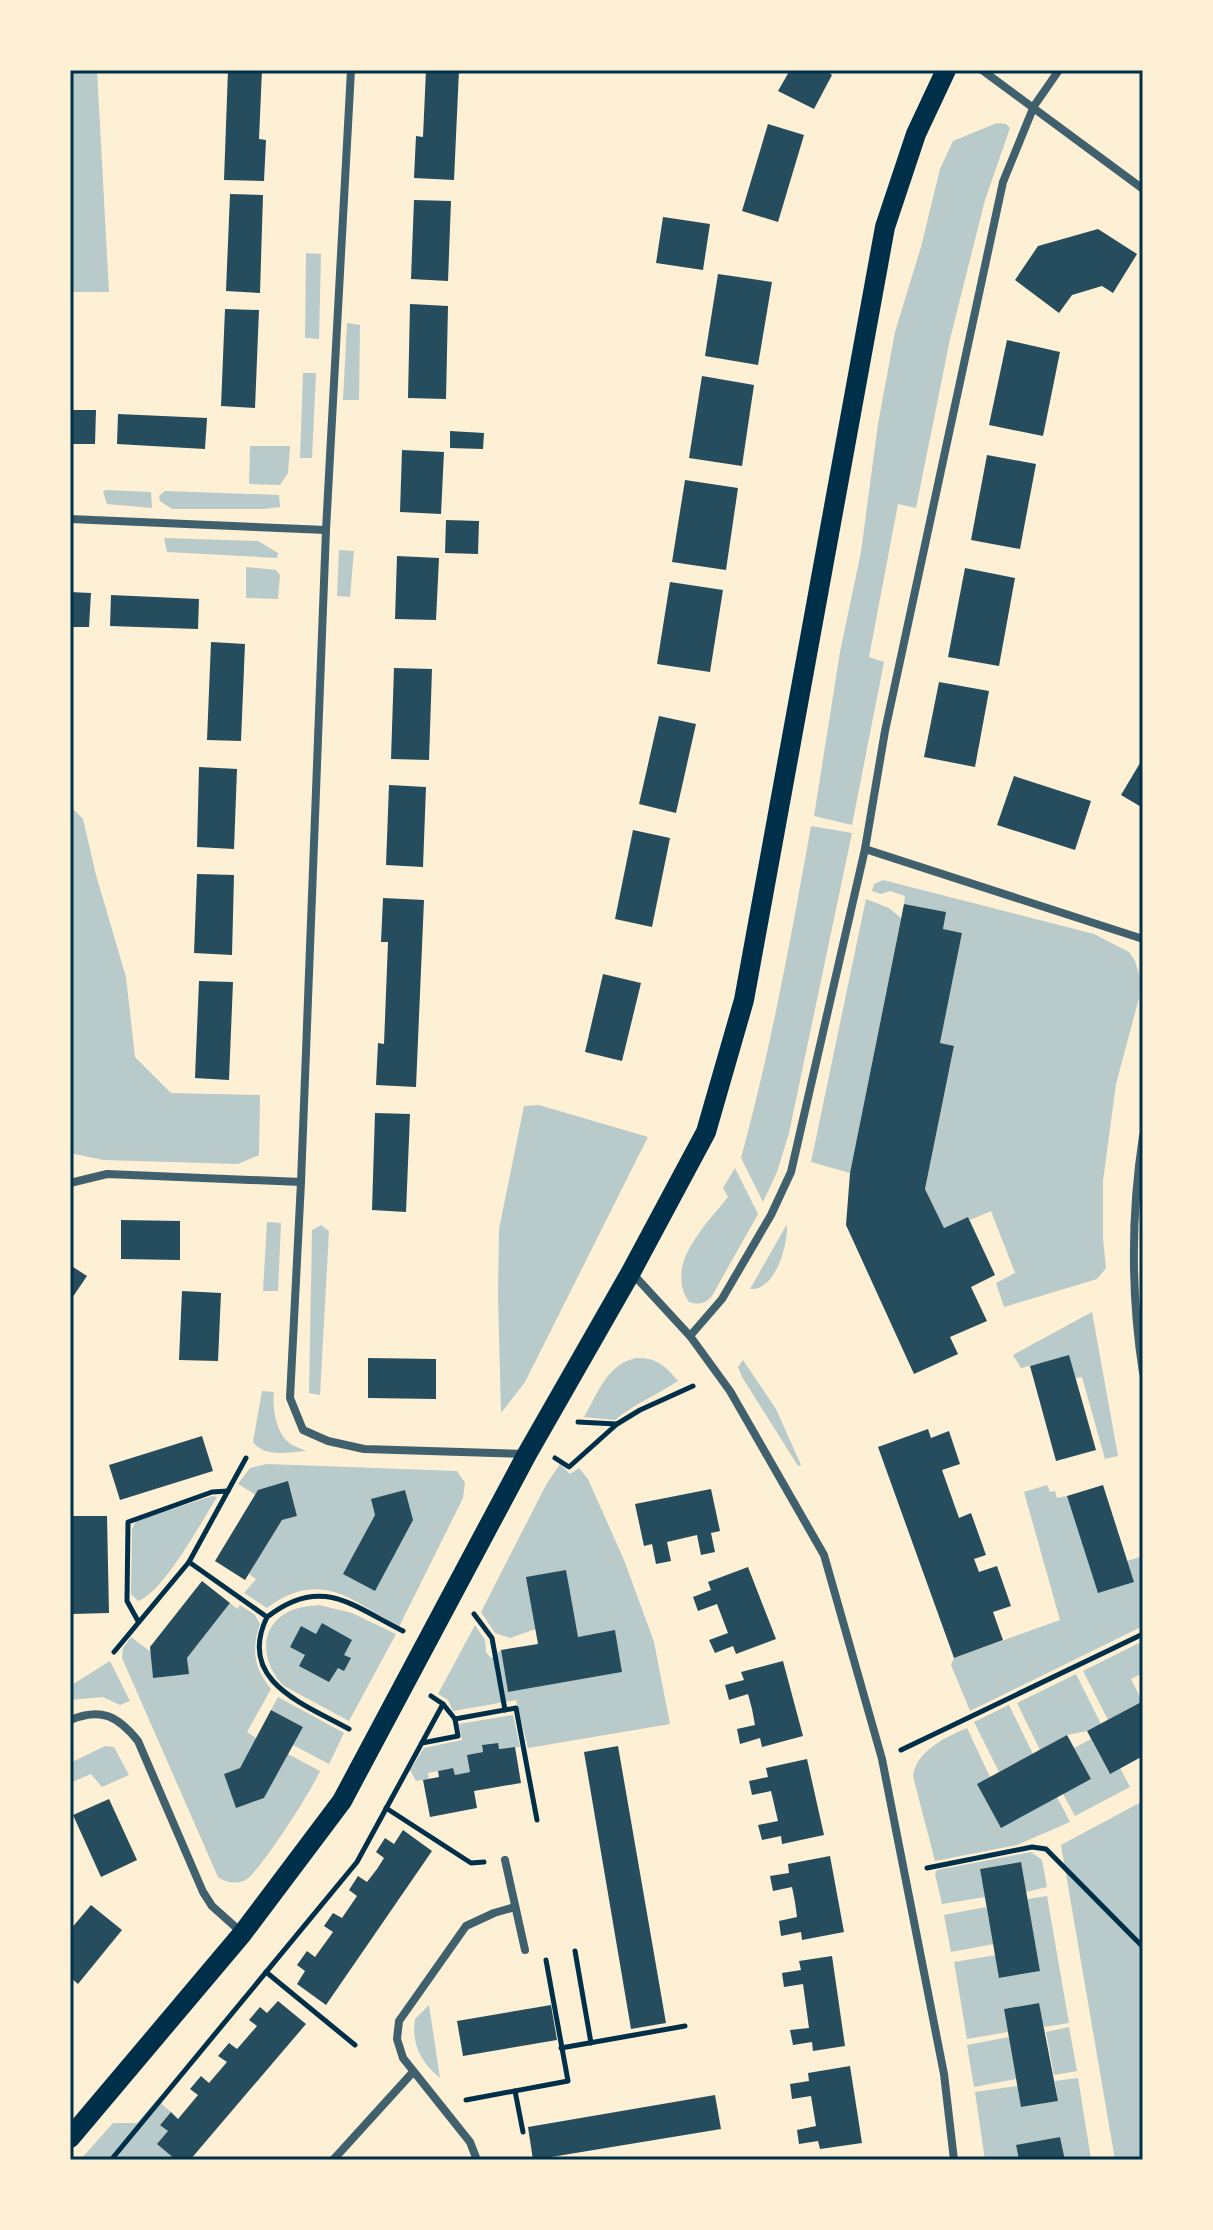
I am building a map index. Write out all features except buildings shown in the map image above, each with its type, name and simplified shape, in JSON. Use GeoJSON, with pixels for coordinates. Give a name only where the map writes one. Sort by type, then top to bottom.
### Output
{"type":"FeatureCollection","features":[{"type":"Feature","properties":{"kind":"main road"},"geometry":{"type":"LineString","coordinates":[[70,2138],[242,1934],[342,1801],[527,1454],[631,1272],[706,1132],[744,1000],[885,227],[916,134],[946,70]]}},
{"type":"Feature","properties":{"kind":"street"},"geometry":{"type":"LineString","coordinates":[[351,70],[326,530],[290,1398],[303,1430],[328,1441],[364,1449],[527,1454]]}},
{"type":"Feature","properties":{"kind":"street"},"geometry":{"type":"LineString","coordinates":[[982,70],[1143,189]]}},
{"type":"Feature","properties":{"kind":"street"},"geometry":{"type":"LineString","coordinates":[[690,1336],[722,1299],[771,1215],[791,1172],[865,849],[885,731],[1003,182],[1034,106],[1059,70]]}},
{"type":"Feature","properties":{"kind":"street"},"geometry":{"type":"LineString","coordinates":[[70,519],[326,530]]}},
{"type":"Feature","properties":{"kind":"street"},"geometry":{"type":"LineString","coordinates":[[865,849],[1143,939]]}},
{"type":"Feature","properties":{"kind":"street"},"geometry":{"type":"LineString","coordinates":[[1143,1136],[1133,1247],[1136,1327],[1143,1373]]}},
{"type":"Feature","properties":{"kind":"street"},"geometry":{"type":"LineString","coordinates":[[70,1183],[107,1174],[301,1182]]}},
{"type":"Feature","properties":{"kind":"street"},"geometry":{"type":"LineString","coordinates":[[631,1272],[690,1336],[730,1391],[824,1555],[882,1759],[944,2074],[954,2160]]}},
{"type":"Feature","properties":{"kind":"street"},"geometry":{"type":"LineString","coordinates":[[70,1720],[93,1713],[107,1715],[125,1725],[138,1741],[203,1892],[212,1906],[242,1934]]}},
{"type":"Feature","properties":{"kind":"street"},"geometry":{"type":"LineString","coordinates":[[505,1860],[525,1950]]}},
{"type":"Feature","properties":{"kind":"street"},"geometry":{"type":"LineString","coordinates":[[477,2160],[470,2142],[403,2058],[397,2039],[399,2021],[466,1926],[515,1907]]}},
{"type":"Feature","properties":{"kind":"street"},"geometry":{"type":"LineString","coordinates":[[333,2160],[413,2072]]}},
{"type":"Feature","properties":{"kind":"path"},"geometry":{"type":"LineString","coordinates":[[555,1458],[569,1467],[617,1424],[693,1386]]}},
{"type":"Feature","properties":{"kind":"path"},"geometry":{"type":"LineString","coordinates":[[575,1422],[617,1424]]}},
{"type":"Feature","properties":{"kind":"path"},"geometry":{"type":"LineString","coordinates":[[114,1652],[189,1562],[246,1458]]}},
{"type":"Feature","properties":{"kind":"path"},"geometry":{"type":"LineString","coordinates":[[138,1621],[127,1601],[128,1522],[212,1492],[228,1491]]}},
{"type":"Feature","properties":{"kind":"path"},"geometry":{"type":"LineString","coordinates":[[189,1562],[267,1617]]}},
{"type":"Feature","properties":{"kind":"path"},"geometry":{"type":"LineString","coordinates":[[351,1730],[291,1697],[265,1672],[259,1644],[267,1617],[294,1600],[310,1595],[328,1595],[403,1632]]}},
{"type":"Feature","properties":{"kind":"path"},"geometry":{"type":"LineString","coordinates":[[474,1614],[492,1638],[505,1710]]}},
{"type":"Feature","properties":{"kind":"path"},"geometry":{"type":"LineString","coordinates":[[882,1759],[1143,1634]]}},
{"type":"Feature","properties":{"kind":"path"},"geometry":{"type":"LineString","coordinates":[[421,1743],[458,1736],[455,1719],[443,1704],[430,1696]]}},
{"type":"Feature","properties":{"kind":"path"},"geometry":{"type":"LineString","coordinates":[[111,2160],[357,1862],[443,1704]]}},
{"type":"Feature","properties":{"kind":"path"},"geometry":{"type":"LineString","coordinates":[[455,1719],[516,1708],[537,1820]]}},
{"type":"Feature","properties":{"kind":"path"},"geometry":{"type":"LineString","coordinates":[[386,1808],[471,1863],[505,1860]]}},
{"type":"Feature","properties":{"kind":"path"},"geometry":{"type":"LineString","coordinates":[[904,1873],[1032,1847],[1046,1849],[1143,1947]]}},
{"type":"Feature","properties":{"kind":"path"},"geometry":{"type":"LineString","coordinates":[[463,2101],[568,2081],[545,1956],[525,1950]]}},
{"type":"Feature","properties":{"kind":"path"},"geometry":{"type":"LineString","coordinates":[[575,1951],[591,2043]]}},
{"type":"Feature","properties":{"kind":"path"},"geometry":{"type":"LineString","coordinates":[[266,1972],[355,2045]]}},
{"type":"Feature","properties":{"kind":"path"},"geometry":{"type":"LineString","coordinates":[[561,2048],[685,2026]]}},
{"type":"Feature","properties":{"kind":"path"},"geometry":{"type":"LineString","coordinates":[[515,2091],[523,2132]]}},
{"type":"Feature","properties":{"kind":"shaded area"},"geometry":{"type":"Polygon","coordinates":[[[70,70],[97,70],[109,292],[70,292],[70,70]]]}},
{"type":"Feature","properties":{"kind":"shaded area"},"geometry":{"type":"Polygon","coordinates":[[[997,123],[1010,128],[985,200],[950,339],[916,508],[898,504],[869,657],[884,662],[852,825],[814,816],[840,652],[861,552],[878,424],[895,332],[921,247],[940,169],[953,141],[997,123]]]}},
{"type":"Feature","properties":{"kind":"shaded area"},"geometry":{"type":"Polygon","coordinates":[[[306,253],[321,254],[319,339],[305,338],[306,253]]]}},
{"type":"Feature","properties":{"kind":"shaded area"},"geometry":{"type":"Polygon","coordinates":[[[347,323],[360,325],[359,400],[343,400],[347,323]]]}},
{"type":"Feature","properties":{"kind":"shaded area"},"geometry":{"type":"Polygon","coordinates":[[[303,373],[316,373],[312,458],[300,458],[303,373]]]}},
{"type":"Feature","properties":{"kind":"shaded area"},"geometry":{"type":"Polygon","coordinates":[[[250,446],[290,446],[288,473],[280,485],[249,484],[250,446]]]}},
{"type":"Feature","properties":{"kind":"shaded area"},"geometry":{"type":"Polygon","coordinates":[[[165,491],[279,495],[280,507],[172,509],[160,501],[159,496],[165,491]]]}},
{"type":"Feature","properties":{"kind":"shaded area"},"geometry":{"type":"Polygon","coordinates":[[[103,492],[151,492],[152,508],[107,504],[103,492]]]}},
{"type":"Feature","properties":{"kind":"shaded area"},"geometry":{"type":"Polygon","coordinates":[[[164,538],[258,541],[278,553],[277,558],[167,552],[164,538]]]}},
{"type":"Feature","properties":{"kind":"shaded area"},"geometry":{"type":"Polygon","coordinates":[[[339,550],[354,551],[350,597],[337,596],[339,550]]]}},
{"type":"Feature","properties":{"kind":"shaded area"},"geometry":{"type":"Polygon","coordinates":[[[246,567],[276,570],[280,575],[278,599],[246,598],[246,567]]]}},
{"type":"Feature","properties":{"kind":"shaded area"},"geometry":{"type":"Polygon","coordinates":[[[70,806],[83,819],[126,977],[135,1057],[171,1093],[260,1095],[259,1155],[238,1164],[103,1160],[70,1153],[70,806]]]}},
{"type":"Feature","properties":{"kind":"shaded area"},"geometry":{"type":"Polygon","coordinates":[[[811,826],[852,833],[789,1133],[777,1172],[763,1202],[741,1158],[771,1034],[811,826]]]}},
{"type":"Feature","properties":{"kind":"shaded area"},"geometry":{"type":"Polygon","coordinates":[[[883,880],[1094,934],[1129,952],[1135,961],[1139,974],[1139,998],[1116,1084],[1103,1181],[1106,1268],[1097,1279],[1004,1307],[996,1283],[1015,1273],[991,1211],[944,1228],[925,1189],[954,1047],[940,1043],[962,933],[943,929],[945,912],[904,904],[905,896],[890,891],[881,894],[872,891],[874,884],[883,880]]]}},
{"type":"Feature","properties":{"kind":"shaded area"},"geometry":{"type":"Polygon","coordinates":[[[866,899],[889,908],[901,918],[850,1173],[811,1162],[866,899]]]}},
{"type":"Feature","properties":{"kind":"shaded area"},"geometry":{"type":"Polygon","coordinates":[[[539,1105],[648,1137],[525,1382],[501,1413],[499,1229],[524,1106],[539,1105]]]}},
{"type":"Feature","properties":{"kind":"shaded area"},"geometry":{"type":"Polygon","coordinates":[[[735,1168],[758,1214],[712,1296],[702,1303],[689,1302],[681,1274],[684,1260],[699,1233],[728,1197],[723,1188],[735,1168]]]}},
{"type":"Feature","properties":{"kind":"shaded area"},"geometry":{"type":"Polygon","coordinates":[[[267,1222],[281,1223],[278,1291],[263,1291],[267,1222]]]}},
{"type":"Feature","properties":{"kind":"shaded area"},"geometry":{"type":"Polygon","coordinates":[[[787,1224],[779,1265],[767,1282],[759,1288],[750,1289],[787,1224]]]}},
{"type":"Feature","properties":{"kind":"shaded area"},"geometry":{"type":"Polygon","coordinates":[[[321,1225],[329,1231],[320,1395],[309,1393],[312,1230],[321,1225]]]}},
{"type":"Feature","properties":{"kind":"shaded area"},"geometry":{"type":"Polygon","coordinates":[[[1092,1312],[1118,1456],[1105,1459],[1082,1377],[1075,1378],[1069,1356],[1021,1368],[1013,1355],[1092,1312]]]}},
{"type":"Feature","properties":{"kind":"shaded area"},"geometry":{"type":"Polygon","coordinates":[[[636,1358],[660,1364],[678,1381],[615,1420],[584,1417],[610,1373],[636,1358]]]}},
{"type":"Feature","properties":{"kind":"shaded area"},"geometry":{"type":"Polygon","coordinates":[[[743,1360],[776,1409],[801,1465],[798,1466],[742,1377],[738,1367],[743,1360]]]}},
{"type":"Feature","properties":{"kind":"shaded area"},"geometry":{"type":"Polygon","coordinates":[[[262,1391],[274,1392],[280,1432],[290,1443],[306,1451],[270,1452],[253,1442],[262,1391]]]}},
{"type":"Feature","properties":{"kind":"shaded area"},"geometry":{"type":"Polygon","coordinates":[[[267,1464],[457,1471],[465,1483],[463,1498],[399,1627],[335,1592],[319,1589],[303,1591],[286,1596],[267,1608],[244,1593],[256,1579],[249,1574],[282,1520],[297,1516],[288,1482],[256,1495],[238,1484],[250,1468],[267,1464]]]}},
{"type":"Feature","properties":{"kind":"shaded area"},"geometry":{"type":"Polygon","coordinates":[[[560,1464],[570,1474],[579,1468],[588,1479],[624,1560],[654,1642],[670,1724],[528,1748],[516,1700],[453,1711],[448,1700],[438,1694],[475,1625],[485,1640],[486,1652],[491,1658],[501,1650],[508,1692],[622,1672],[615,1631],[578,1637],[536,1629],[510,1638],[495,1633],[481,1612],[546,1485],[560,1464]]]}},
{"type":"Feature","properties":{"kind":"shaded area"},"geometry":{"type":"Polygon","coordinates":[[[1047,1485],[1050,1492],[1055,1491],[1057,1498],[1067,1496],[1134,1582],[1127,1561],[1143,1556],[1143,1626],[970,1711],[951,1665],[954,1658],[1060,1620],[1024,1492],[1047,1485]]]}},
{"type":"Feature","properties":{"kind":"shaded area"},"geometry":{"type":"Polygon","coordinates":[[[217,1497],[170,1571],[159,1585],[138,1601],[131,1594],[132,1529],[136,1521],[217,1497]]]}},
{"type":"Feature","properties":{"kind":"shaded area"},"geometry":{"type":"Polygon","coordinates":[[[230,1603],[237,1609],[240,1605],[255,1615],[260,1624],[256,1658],[261,1674],[271,1689],[247,1732],[256,1738],[240,1768],[224,1774],[236,1807],[264,1798],[288,1754],[320,1771],[264,1860],[247,1879],[236,1883],[218,1877],[122,1658],[123,1648],[131,1637],[151,1652],[153,1677],[188,1674],[187,1658],[230,1603]]]}},
{"type":"Feature","properties":{"kind":"shaded area"},"geometry":{"type":"Polygon","coordinates":[[[319,1605],[352,1613],[396,1634],[349,1721],[284,1686],[267,1657],[267,1637],[278,1619],[296,1609],[319,1605]]]}},
{"type":"Feature","properties":{"kind":"shaded area"},"geometry":{"type":"Polygon","coordinates":[[[1143,1641],[1143,1673],[1131,1679],[1142,1701],[1108,1720],[1083,1671],[1143,1641]]]}},
{"type":"Feature","properties":{"kind":"shaded area"},"geometry":{"type":"Polygon","coordinates":[[[110,1661],[130,1701],[120,1705],[103,1697],[70,1700],[70,1686],[110,1661]]]}},
{"type":"Feature","properties":{"kind":"shaded area"},"geometry":{"type":"Polygon","coordinates":[[[1076,1674],[1101,1724],[1067,1735],[1040,1750],[1017,1703],[1076,1674]]]}},
{"type":"Feature","properties":{"kind":"shaded area"},"geometry":{"type":"Polygon","coordinates":[[[278,1697],[344,1733],[329,1764],[293,1745],[303,1727],[271,1710],[278,1697]]]}},
{"type":"Feature","properties":{"kind":"shaded area"},"geometry":{"type":"Polygon","coordinates":[[[1009,1705],[1033,1754],[999,1772],[974,1722],[1009,1705]]]}},
{"type":"Feature","properties":{"kind":"shaded area"},"geometry":{"type":"Polygon","coordinates":[[[513,1715],[520,1747],[499,1749],[497,1743],[482,1745],[483,1752],[468,1755],[470,1772],[455,1775],[453,1768],[428,1773],[429,1779],[416,1781],[410,1770],[424,1748],[462,1740],[459,1724],[513,1715]]]}},
{"type":"Feature","properties":{"kind":"shaded area"},"geometry":{"type":"Polygon","coordinates":[[[967,1728],[990,1777],[1057,1797],[1070,1822],[1017,1845],[935,1861],[913,1776],[915,1767],[926,1752],[967,1728]]]}},
{"type":"Feature","properties":{"kind":"shaded area"},"geometry":{"type":"Polygon","coordinates":[[[1091,1739],[1109,1773],[1120,1768],[1130,1787],[1075,1816],[1063,1794],[1091,1779],[1074,1748],[1091,1739]]]}},
{"type":"Feature","properties":{"kind":"shaded area"},"geometry":{"type":"Polygon","coordinates":[[[105,1746],[114,1747],[129,1775],[102,1787],[91,1774],[70,1783],[70,1763],[105,1746]]]}},
{"type":"Feature","properties":{"kind":"shaded area"},"geometry":{"type":"Polygon","coordinates":[[[1143,1801],[1143,2160],[1115,2160],[1061,1845],[1143,1801]]]}},
{"type":"Feature","properties":{"kind":"shaded area"},"geometry":{"type":"Polygon","coordinates":[[[1031,1852],[1042,1860],[1047,1887],[1026,1892],[1020,1862],[980,1869],[985,1897],[942,1904],[935,1874],[937,1870],[1031,1852]]]}},
{"type":"Feature","properties":{"kind":"shaded area"},"geometry":{"type":"Polygon","coordinates":[[[1047,1896],[1069,2023],[1044,2027],[1038,2003],[1004,2009],[1008,2032],[967,2039],[954,1962],[996,1955],[1000,1978],[1040,1971],[1027,1899],[1047,1896]]]}},
{"type":"Feature","properties":{"kind":"shaded area"},"geometry":{"type":"Polygon","coordinates":[[[986,1907],[994,1944],[951,1952],[944,1915],[986,1907]]]}},
{"type":"Feature","properties":{"kind":"shaded area"},"geometry":{"type":"Polygon","coordinates":[[[429,2005],[440,2078],[423,2059],[416,2044],[415,2019],[429,2005]]]}},
{"type":"Feature","properties":{"kind":"shaded area"},"geometry":{"type":"Polygon","coordinates":[[[1069,2027],[1077,2071],[1054,2075],[1046,2032],[1069,2027]]]}},
{"type":"Feature","properties":{"kind":"shaded area"},"geometry":{"type":"Polygon","coordinates":[[[1009,2037],[1016,2079],[974,2087],[967,2045],[1009,2037]]]}},
{"type":"Feature","properties":{"kind":"shaded area"},"geometry":{"type":"Polygon","coordinates":[[[1078,2078],[1091,2159],[1065,2160],[1060,2137],[1016,2146],[1019,2160],[985,2160],[975,2092],[1017,2086],[1022,2107],[1058,2101],[1055,2081],[1078,2078]]]}},
{"type":"Feature","properties":{"kind":"shaded area"},"geometry":{"type":"Polygon","coordinates":[[[157,2100],[171,2112],[160,2124],[168,2131],[176,2160],[80,2160],[113,2123],[137,2123],[157,2100]]]}}]}
